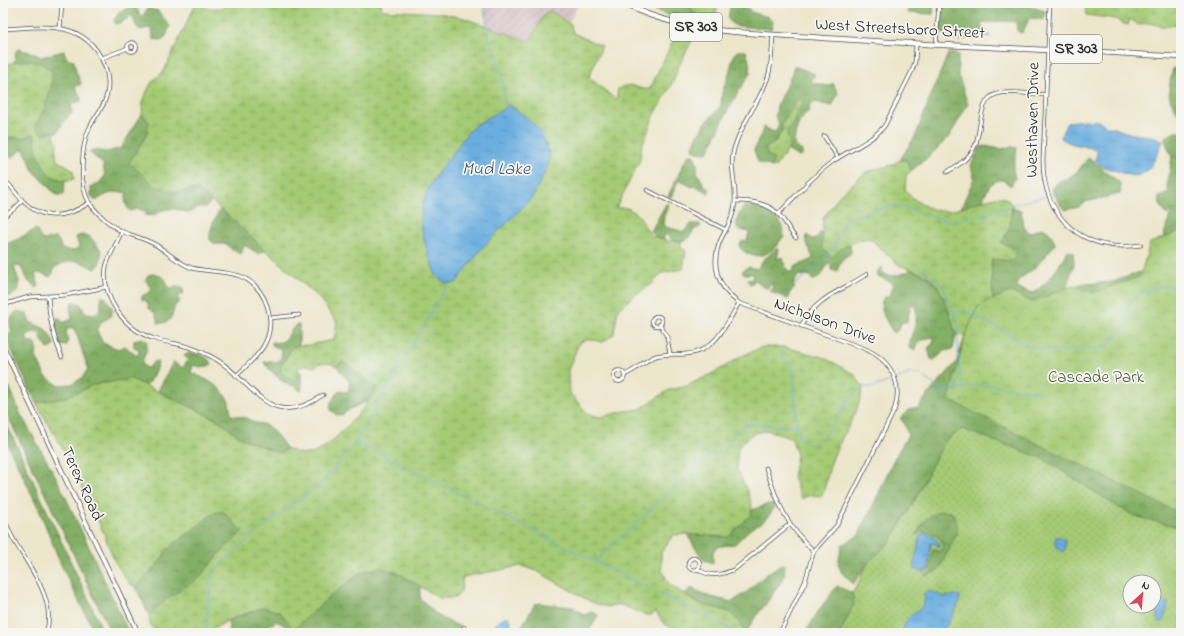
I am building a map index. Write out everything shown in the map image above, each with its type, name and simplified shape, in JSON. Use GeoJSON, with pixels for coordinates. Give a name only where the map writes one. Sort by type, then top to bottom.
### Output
{"type":"FeatureCollection","features":[{"type":"Feature","properties":{"kind":"main road","name":"West Streetsboro Street"},"geometry":{"type":"LineString","coordinates":[[622,3],[655,17],[681,24],[773,35],[936,45],[1048,50],[1082,49],[1100,52],[1181,57]]}},
{"type":"Feature","properties":{"kind":"main road","name":"Terex Road"},"geometry":{"type":"LineString","coordinates":[[3,346],[138,633]]}},
{"type":"Feature","properties":{"kind":"street"},"geometry":{"type":"LineString","coordinates":[[60,29],[62,3]]}},
{"type":"Feature","properties":{"kind":"street"},"geometry":{"type":"LineString","coordinates":[[936,45],[939,3]]}},
{"type":"Feature","properties":{"kind":"street","name":"Westhaven Drive"},"geometry":{"type":"LineString","coordinates":[[1050,3],[1043,176],[1046,190],[1054,208],[1064,222],[1074,230],[1093,241],[1102,244],[1131,247],[1141,245]]}},
{"type":"Feature","properties":{"kind":"street"},"geometry":{"type":"LineString","coordinates":[[3,29],[37,28],[60,29],[75,32],[84,36],[92,43],[102,58],[107,74],[108,89],[104,103],[87,134],[82,175],[83,190],[90,203],[108,221],[122,231],[155,245],[178,261],[192,268],[230,274],[244,278],[255,286],[264,298],[268,306],[270,318],[269,333],[263,347],[236,376]]}},
{"type":"Feature","properties":{"kind":"street","name":"Nicholson Drive"},"geometry":{"type":"LineString","coordinates":[[773,35],[770,66],[767,79],[734,149],[732,164],[736,201],[733,215],[717,250],[716,268],[718,276],[724,290],[739,303],[870,350],[878,355],[889,366],[894,377],[896,382],[897,398],[894,411],[837,525],[814,551],[807,578],[780,633]]}},
{"type":"Feature","properties":{"kind":"street"},"geometry":{"type":"LineString","coordinates":[[778,214],[819,172],[838,158],[874,137],[885,125],[912,71],[915,62],[916,44]]}},
{"type":"Feature","properties":{"kind":"street"},"geometry":{"type":"LineString","coordinates":[[102,58],[128,48]]}},
{"type":"Feature","properties":{"kind":"street"},"geometry":{"type":"LineString","coordinates":[[947,172],[961,163],[973,150],[978,137],[983,108],[988,98],[992,95],[1002,93],[1046,95]]}},
{"type":"Feature","properties":{"kind":"street"},"geometry":{"type":"LineString","coordinates":[[824,136],[838,158]]}},
{"type":"Feature","properties":{"kind":"street"},"geometry":{"type":"LineString","coordinates":[[3,179],[11,186],[22,201],[42,214],[55,216],[72,213],[90,203]]}},
{"type":"Feature","properties":{"kind":"street"},"geometry":{"type":"LineString","coordinates":[[647,190],[726,230]]}},
{"type":"Feature","properties":{"kind":"street"},"geometry":{"type":"LineString","coordinates":[[3,217],[22,201]]}},
{"type":"Feature","properties":{"kind":"street"},"geometry":{"type":"LineString","coordinates":[[736,201],[757,202],[771,208],[778,214],[796,238]]}},
{"type":"Feature","properties":{"kind":"street"},"geometry":{"type":"LineString","coordinates":[[122,231],[106,267],[107,287],[118,312],[127,323],[140,332],[153,338],[199,350],[219,361],[262,400],[278,407],[298,408],[310,403],[322,395]]}},
{"type":"Feature","properties":{"kind":"street"},"geometry":{"type":"LineString","coordinates":[[801,326],[816,305],[867,274]]}},
{"type":"Feature","properties":{"kind":"street"},"geometry":{"type":"LineString","coordinates":[[3,305],[29,297],[48,297],[72,294],[107,287]]}},
{"type":"Feature","properties":{"kind":"street"},"geometry":{"type":"LineString","coordinates":[[48,297],[52,330],[62,358]]}},
{"type":"Feature","properties":{"kind":"street"},"geometry":{"type":"LineString","coordinates":[[624,375],[630,373],[650,358],[670,354],[688,354],[706,348],[713,343],[722,332],[739,303]]}},
{"type":"Feature","properties":{"kind":"street"},"geometry":{"type":"LineString","coordinates":[[270,318],[299,315]]}},
{"type":"Feature","properties":{"kind":"street"},"geometry":{"type":"LineString","coordinates":[[660,324],[667,337],[670,354]]}},
{"type":"Feature","properties":{"kind":"street"},"geometry":{"type":"LineString","coordinates":[[766,468],[782,509],[790,524],[814,551]]}},
{"type":"Feature","properties":{"kind":"street"},"geometry":{"type":"LineString","coordinates":[[3,516],[45,598],[49,617],[46,633]]}},
{"type":"Feature","properties":{"kind":"street"},"geometry":{"type":"LineString","coordinates":[[698,569],[700,566],[699,560],[693,558],[690,560],[688,565],[690,569],[694,571],[698,569],[707,575],[714,575],[735,569],[790,524]]}},
{"type":"Feature","properties":{"kind":"street"},"geometry":{"type":"LineString","coordinates":[[460,633],[464,627]]}},
{"type":"Feature","properties":{"kind":"shaded area"},"geometry":{"type":"Polygon","coordinates":[[[483,3],[580,3],[568,23],[561,17],[533,35],[528,41],[487,26],[483,3]]]}},
{"type":"Feature","properties":{"kind":"green space"},"geometry":{"type":"Polygon","coordinates":[[[196,3],[202,3],[207,8],[223,8],[223,3],[381,3],[382,10],[440,13],[464,18],[528,41],[545,13],[551,11],[571,25],[573,33],[602,46],[589,77],[616,100],[618,89],[623,86],[628,85],[642,89],[650,89],[678,30],[695,34],[677,70],[674,80],[653,118],[641,148],[640,160],[616,208],[628,208],[640,217],[651,236],[669,241],[682,241],[680,247],[686,251],[683,269],[662,273],[652,284],[636,294],[618,309],[614,334],[603,342],[588,339],[579,343],[568,370],[569,392],[587,413],[600,417],[640,409],[669,390],[687,386],[719,370],[740,357],[762,347],[784,347],[823,357],[854,374],[863,387],[861,397],[855,414],[832,460],[822,496],[811,495],[801,499],[793,477],[797,455],[792,439],[768,430],[752,434],[738,447],[737,470],[747,490],[752,505],[751,515],[728,537],[688,534],[673,535],[661,553],[662,570],[669,584],[697,603],[730,612],[738,621],[745,633],[684,633],[664,624],[656,612],[649,616],[618,604],[607,607],[591,602],[537,571],[521,566],[463,577],[461,591],[455,598],[439,598],[402,575],[380,567],[362,572],[330,596],[294,629],[280,612],[264,607],[231,619],[209,633],[156,633],[150,624],[149,615],[167,599],[199,578],[220,553],[243,531],[224,512],[215,512],[167,550],[160,561],[136,588],[129,583],[115,562],[104,534],[70,461],[36,403],[63,398],[93,385],[131,379],[218,420],[241,438],[279,453],[287,449],[307,454],[314,453],[322,449],[340,434],[377,389],[342,361],[337,366],[328,363],[320,363],[315,367],[306,365],[298,368],[296,379],[289,379],[284,375],[281,372],[281,366],[293,346],[334,340],[337,322],[318,297],[198,189],[176,192],[155,186],[129,163],[146,136],[149,122],[142,114],[143,102],[147,91],[152,82],[164,71],[196,3]]]}},
{"type":"Feature","properties":{"kind":"green space"},"geometry":{"type":"Polygon","coordinates":[[[654,3],[691,3],[691,8],[698,19],[679,19],[648,7],[654,3]]]}},
{"type":"Feature","properties":{"kind":"green space"},"geometry":{"type":"Polygon","coordinates":[[[691,3],[719,3],[714,21],[698,19],[691,8],[691,3]]]}},
{"type":"Feature","properties":{"kind":"green space"},"geometry":{"type":"Polygon","coordinates":[[[731,3],[743,3],[743,7],[748,8],[751,12],[769,17],[773,22],[771,29],[736,26],[731,23],[728,18],[731,3]]]}},
{"type":"Feature","properties":{"kind":"green space"},"geometry":{"type":"Polygon","coordinates":[[[907,3],[934,3],[933,14],[908,13],[907,3]]]}},
{"type":"Feature","properties":{"kind":"green space"},"geometry":{"type":"Polygon","coordinates":[[[943,3],[967,3],[976,7],[981,3],[1026,3],[1025,5],[1045,11],[1044,20],[1031,18],[1022,33],[1017,31],[1016,22],[1012,21],[980,24],[991,37],[980,35],[958,41],[940,32],[943,3]]]}},
{"type":"Feature","properties":{"kind":"green space"},"geometry":{"type":"Polygon","coordinates":[[[1087,3],[1123,7],[1147,3],[1181,3],[1181,23],[1172,26],[1162,26],[1148,23],[1139,25],[1130,19],[1128,25],[1121,23],[1116,19],[1086,15],[1085,6],[1087,3]]]}},
{"type":"Feature","properties":{"kind":"green space"},"geometry":{"type":"Polygon","coordinates":[[[132,6],[136,6],[140,16],[143,16],[148,8],[158,11],[170,26],[166,36],[161,40],[153,39],[152,29],[148,28],[140,30],[135,24],[132,15],[122,22],[115,24],[114,20],[120,12],[132,6]]]}},
{"type":"Feature","properties":{"kind":"green space"},"geometry":{"type":"Polygon","coordinates":[[[18,49],[41,57],[64,51],[67,59],[74,61],[76,72],[81,83],[80,85],[75,86],[81,101],[71,104],[72,113],[64,121],[58,132],[49,132],[43,135],[35,127],[41,115],[48,68],[31,62],[13,62],[16,59],[15,53],[18,49]]]}},
{"type":"Feature","properties":{"kind":"green space"},"geometry":{"type":"Polygon","coordinates":[[[737,51],[746,51],[750,73],[730,106],[707,153],[697,152],[693,149],[696,138],[721,106],[722,92],[733,58],[737,51]]]}},
{"type":"Feature","properties":{"kind":"green space"},"geometry":{"type":"Polygon","coordinates":[[[948,54],[958,54],[958,75],[968,104],[949,137],[911,171],[906,160],[900,160],[916,135],[948,54]]]}},
{"type":"Feature","properties":{"kind":"green space"},"geometry":{"type":"Polygon","coordinates":[[[29,61],[40,63],[52,71],[51,86],[45,107],[35,127],[43,135],[53,132],[57,142],[57,161],[67,165],[71,169],[74,179],[61,179],[48,173],[43,166],[36,148],[33,133],[24,138],[3,137],[3,70],[5,66],[13,62],[29,61]]]}},
{"type":"Feature","properties":{"kind":"green space"},"geometry":{"type":"Polygon","coordinates":[[[794,66],[815,74],[811,80],[813,83],[828,86],[833,83],[838,94],[832,106],[815,102],[809,106],[810,111],[800,122],[795,135],[794,145],[802,151],[802,155],[799,157],[787,150],[789,148],[787,136],[788,129],[794,122],[795,116],[800,108],[793,106],[783,122],[779,135],[767,154],[774,160],[772,167],[758,162],[754,150],[764,127],[774,132],[777,130],[779,123],[775,116],[777,105],[791,76],[794,66]]]}},
{"type":"Feature","properties":{"kind":"green space"},"geometry":{"type":"Polygon","coordinates":[[[1173,68],[1181,68],[1181,120],[1169,95],[1173,68]]]}},
{"type":"Feature","properties":{"kind":"green space"},"geometry":{"type":"Polygon","coordinates":[[[797,100],[803,100],[795,116],[794,122],[788,129],[787,136],[790,142],[789,148],[775,167],[772,168],[772,163],[774,160],[767,154],[766,148],[775,142],[782,131],[782,124],[797,100]]]}},
{"type":"Feature","properties":{"kind":"green space"},"geometry":{"type":"Polygon","coordinates":[[[142,114],[149,122],[146,136],[129,163],[137,170],[176,192],[197,189],[211,202],[206,207],[198,207],[188,213],[175,209],[166,209],[154,216],[145,215],[147,211],[138,209],[130,211],[126,202],[127,193],[111,193],[96,201],[91,196],[91,187],[99,183],[105,176],[103,164],[89,152],[93,150],[107,152],[121,148],[142,114]]]}},
{"type":"Feature","properties":{"kind":"green space","name":"Cascade Park"},"geometry":{"type":"Polygon","coordinates":[[[1175,132],[1181,132],[1181,528],[1135,516],[1118,507],[1042,458],[962,429],[946,440],[915,500],[890,542],[868,563],[853,584],[842,573],[838,564],[842,545],[859,535],[893,461],[908,435],[904,423],[900,418],[908,410],[918,408],[956,363],[969,327],[993,299],[991,263],[993,259],[1011,261],[1010,246],[1001,243],[1010,227],[1012,207],[1021,210],[1024,227],[1029,233],[1042,228],[1051,234],[1055,244],[1036,267],[1018,280],[1017,288],[1033,293],[1046,283],[1057,269],[1067,251],[1073,252],[1074,264],[1066,288],[1085,284],[1113,282],[1148,269],[1161,245],[1172,209],[1167,215],[1158,198],[1169,192],[1167,186],[1172,157],[1164,138],[1175,132]]]}},
{"type":"Feature","properties":{"kind":"green space"},"geometry":{"type":"Polygon","coordinates":[[[33,133],[35,136],[36,147],[44,167],[60,180],[65,180],[64,195],[56,195],[32,169],[29,159],[23,149],[12,157],[3,155],[3,137],[11,138],[33,133]]]}},
{"type":"Feature","properties":{"kind":"green space"},"geometry":{"type":"Polygon","coordinates":[[[985,146],[1001,149],[1012,147],[1017,148],[1013,170],[1015,178],[1011,186],[1003,180],[998,180],[990,186],[982,201],[961,208],[974,178],[971,165],[980,147],[985,146]]]}},
{"type":"Feature","properties":{"kind":"green space"},"geometry":{"type":"Polygon","coordinates":[[[689,155],[693,155],[697,165],[697,172],[704,185],[709,189],[709,193],[696,186],[692,187],[679,179],[671,197],[668,196],[685,161],[689,155]]]}},
{"type":"Feature","properties":{"kind":"green space"},"geometry":{"type":"Polygon","coordinates":[[[1088,158],[1121,184],[1120,194],[1085,202],[1079,207],[1065,210],[1061,206],[1052,189],[1059,181],[1068,178],[1077,172],[1088,158]]]}},
{"type":"Feature","properties":{"kind":"green space"},"geometry":{"type":"Polygon","coordinates":[[[900,160],[906,160],[911,171],[906,176],[905,191],[917,201],[932,209],[949,211],[999,197],[1005,198],[1012,204],[1010,227],[1001,243],[1010,246],[1016,252],[1015,258],[1011,261],[992,259],[993,299],[985,302],[965,336],[956,335],[948,308],[938,286],[926,275],[899,265],[872,240],[867,238],[852,243],[843,247],[832,257],[822,248],[823,218],[840,195],[866,172],[892,165],[900,160]]]}},
{"type":"Feature","properties":{"kind":"green space"},"geometry":{"type":"Polygon","coordinates":[[[666,204],[669,205],[664,216],[663,225],[666,227],[684,232],[691,224],[700,224],[701,226],[695,229],[686,241],[673,241],[668,235],[664,235],[664,240],[656,237],[651,231],[666,204]]]}},
{"type":"Feature","properties":{"kind":"green space"},"geometry":{"type":"Polygon","coordinates":[[[745,206],[760,208],[772,212],[776,216],[782,228],[784,236],[774,248],[760,256],[750,255],[739,246],[742,241],[747,241],[749,232],[737,229],[738,216],[745,206]]]}},
{"type":"Feature","properties":{"kind":"green space"},"geometry":{"type":"Polygon","coordinates":[[[220,209],[266,250],[259,254],[244,246],[241,254],[232,250],[227,244],[215,244],[210,240],[211,228],[220,209]]]}},
{"type":"Feature","properties":{"kind":"green space"},"geometry":{"type":"Polygon","coordinates":[[[36,229],[42,240],[56,238],[60,243],[61,249],[73,251],[79,247],[76,237],[81,235],[89,236],[102,251],[99,265],[96,269],[80,262],[73,261],[63,263],[54,268],[50,277],[39,273],[35,274],[39,285],[37,288],[29,282],[20,266],[14,267],[19,281],[19,290],[11,296],[3,297],[3,245],[36,229]]]}},
{"type":"Feature","properties":{"kind":"green space","name":"Cascade Park"},"geometry":{"type":"Polygon","coordinates":[[[1181,231],[1181,514],[949,400],[965,336],[977,308],[985,302],[1011,292],[1032,302],[1074,285],[1093,293],[1140,277],[1150,243],[1181,231]]]}},
{"type":"Feature","properties":{"kind":"green space"},"geometry":{"type":"Polygon","coordinates":[[[820,233],[823,233],[823,248],[838,249],[850,244],[851,253],[842,260],[837,271],[831,270],[831,266],[828,263],[822,274],[815,280],[812,280],[810,275],[800,275],[797,277],[793,285],[795,288],[789,294],[790,296],[788,299],[771,292],[772,283],[768,288],[763,287],[756,280],[751,284],[749,283],[747,279],[752,280],[753,274],[745,274],[742,272],[744,269],[750,267],[757,269],[760,263],[776,249],[779,249],[777,259],[782,257],[786,268],[791,272],[794,271],[794,267],[813,258],[805,238],[807,235],[813,240],[817,238],[820,233]]]}},
{"type":"Feature","properties":{"kind":"green space"},"geometry":{"type":"Polygon","coordinates":[[[882,267],[882,272],[893,276],[912,270],[926,275],[938,286],[948,308],[956,335],[953,349],[945,351],[934,360],[931,359],[928,348],[933,343],[934,338],[931,337],[920,341],[915,350],[909,348],[916,321],[916,311],[914,305],[911,304],[907,322],[902,322],[898,330],[893,333],[884,317],[882,300],[886,296],[890,296],[891,290],[894,286],[891,282],[876,275],[882,267]]]}},
{"type":"Feature","properties":{"kind":"green space"},"geometry":{"type":"Polygon","coordinates":[[[153,274],[164,278],[167,282],[168,288],[180,287],[184,289],[183,294],[177,297],[179,299],[179,303],[175,305],[171,318],[163,323],[158,323],[155,314],[148,308],[149,305],[145,300],[142,300],[142,296],[150,292],[152,288],[147,283],[146,279],[148,275],[153,274]]]}},
{"type":"Feature","properties":{"kind":"green space"},"geometry":{"type":"Polygon","coordinates":[[[101,296],[106,298],[113,310],[110,317],[101,322],[97,331],[103,343],[118,349],[125,346],[137,356],[140,350],[134,347],[134,340],[142,338],[147,341],[146,352],[142,362],[145,367],[149,368],[154,361],[158,362],[156,371],[146,386],[131,379],[93,385],[63,398],[36,403],[6,338],[12,331],[10,325],[11,318],[17,311],[26,313],[30,322],[45,329],[50,335],[54,344],[52,348],[48,349],[41,339],[41,334],[33,332],[26,337],[29,343],[36,343],[36,357],[45,376],[58,385],[72,384],[82,378],[88,369],[73,327],[66,330],[67,345],[61,346],[56,332],[57,318],[60,318],[61,322],[72,319],[70,307],[73,302],[80,304],[85,312],[92,315],[100,311],[101,296]]]}},
{"type":"Feature","properties":{"kind":"green space"},"geometry":{"type":"Polygon","coordinates":[[[296,325],[299,325],[299,345],[293,346],[281,366],[281,372],[287,378],[297,375],[297,370],[301,372],[301,392],[292,385],[285,383],[280,379],[264,362],[277,362],[281,359],[282,350],[272,345],[272,342],[282,342],[287,338],[296,325]]]}},
{"type":"Feature","properties":{"kind":"green space"},"geometry":{"type":"Polygon","coordinates":[[[188,353],[202,355],[210,361],[212,364],[204,368],[193,365],[191,373],[202,377],[223,392],[229,402],[231,415],[247,418],[255,423],[263,424],[270,428],[287,449],[279,453],[241,438],[218,420],[158,391],[173,362],[183,368],[188,359],[184,356],[188,353]]]}},
{"type":"Feature","properties":{"kind":"green space"},"geometry":{"type":"Polygon","coordinates":[[[342,361],[377,388],[370,400],[350,409],[342,415],[336,415],[330,409],[331,402],[339,391],[348,392],[350,382],[337,366],[342,361]]]}},
{"type":"Feature","properties":{"kind":"green space"},"geometry":{"type":"Polygon","coordinates":[[[3,378],[10,388],[21,415],[55,475],[129,633],[111,633],[3,406],[3,378]]]}},
{"type":"Feature","properties":{"kind":"green space"},"geometry":{"type":"Polygon","coordinates":[[[949,400],[1181,514],[1181,633],[825,633],[847,605],[949,400]]]}},
{"type":"Feature","properties":{"kind":"green space"},"geometry":{"type":"Polygon","coordinates":[[[3,416],[104,633],[95,633],[62,567],[38,507],[3,435],[3,416]]]}},
{"type":"Feature","properties":{"kind":"green space"},"geometry":{"type":"Polygon","coordinates":[[[768,504],[775,504],[771,513],[762,523],[756,525],[748,531],[735,544],[716,547],[713,552],[713,563],[704,560],[688,534],[728,537],[751,515],[752,510],[768,504]]]}},
{"type":"Feature","properties":{"kind":"green space"},"geometry":{"type":"Polygon","coordinates":[[[215,512],[224,512],[244,531],[220,553],[199,578],[167,599],[149,615],[136,588],[160,561],[167,550],[215,512]]]}},
{"type":"Feature","properties":{"kind":"green space"},"geometry":{"type":"Polygon","coordinates":[[[936,512],[951,512],[954,516],[957,524],[957,533],[938,571],[925,576],[922,570],[930,569],[933,548],[939,552],[943,547],[940,539],[935,535],[921,531],[916,536],[920,528],[929,517],[936,512]]]}},
{"type":"Feature","properties":{"kind":"green space"},"geometry":{"type":"Polygon","coordinates":[[[785,564],[784,577],[754,619],[747,633],[745,633],[738,621],[730,612],[697,603],[685,595],[691,588],[711,597],[732,602],[748,591],[769,572],[785,564]]]}},
{"type":"Feature","properties":{"kind":"green space"},"geometry":{"type":"Polygon","coordinates":[[[380,567],[402,575],[420,586],[420,598],[438,615],[459,626],[459,633],[287,633],[284,625],[276,621],[260,633],[230,633],[228,621],[264,607],[280,612],[330,596],[362,572],[380,567]]]}},
{"type":"Feature","properties":{"kind":"green space"},"geometry":{"type":"Polygon","coordinates":[[[837,586],[852,593],[854,604],[840,633],[805,633],[819,610],[837,586]]]}},
{"type":"Feature","properties":{"kind":"green space"},"geometry":{"type":"Polygon","coordinates":[[[540,603],[573,607],[584,615],[592,612],[598,615],[588,633],[515,633],[523,624],[535,604],[540,603]]]}},
{"type":"Feature","properties":{"kind":"water","name":"Mud Lake"},"geometry":{"type":"Polygon","coordinates":[[[509,105],[525,116],[540,131],[547,146],[550,159],[543,177],[531,199],[482,248],[456,283],[444,282],[438,277],[432,266],[423,237],[421,219],[424,199],[432,181],[469,131],[475,125],[509,105]]]}},
{"type":"Feature","properties":{"kind":"water"},"geometry":{"type":"Polygon","coordinates":[[[1085,120],[1100,121],[1107,127],[1125,132],[1155,137],[1163,141],[1155,159],[1147,171],[1136,176],[1128,175],[1100,165],[1095,160],[1097,151],[1088,147],[1070,143],[1061,138],[1068,122],[1085,120]]]}},
{"type":"Feature","properties":{"kind":"water"},"geometry":{"type":"Polygon","coordinates":[[[923,533],[934,538],[940,546],[938,547],[933,543],[931,544],[928,569],[919,571],[915,569],[914,566],[920,536],[923,533]]]}},
{"type":"Feature","properties":{"kind":"water"},"geometry":{"type":"Polygon","coordinates":[[[1056,537],[1061,537],[1065,540],[1065,550],[1063,552],[1056,546],[1056,537]]]}},
{"type":"Feature","properties":{"kind":"water"},"geometry":{"type":"Polygon","coordinates":[[[929,591],[945,597],[956,595],[960,596],[956,610],[950,620],[941,633],[903,633],[906,622],[922,606],[924,602],[924,593],[929,591]]]}},
{"type":"Feature","properties":{"kind":"water"},"geometry":{"type":"Polygon","coordinates":[[[1162,601],[1168,603],[1168,605],[1164,619],[1161,623],[1157,619],[1158,614],[1162,614],[1162,601]]]}},
{"type":"Feature","properties":{"kind":"water"},"geometry":{"type":"Polygon","coordinates":[[[504,617],[508,617],[511,621],[510,626],[503,633],[495,631],[493,627],[504,617]]]}},
{"type":"Feature","properties":{"kind":"waterway"},"geometry":{"type":"LineString","coordinates":[[483,3],[489,39],[495,53],[502,79],[506,107]]}},
{"type":"Feature","properties":{"kind":"waterway"},"geometry":{"type":"LineString","coordinates":[[1051,194],[1060,191],[1096,162]]}},
{"type":"Feature","properties":{"kind":"waterway"},"geometry":{"type":"LineString","coordinates":[[794,285],[823,261],[836,242],[846,218],[893,205],[950,221],[988,214],[1022,202],[1045,196]]}},
{"type":"Feature","properties":{"kind":"waterway"},"geometry":{"type":"LineString","coordinates":[[919,267],[942,285],[956,319],[958,328],[960,376],[956,389]]}},
{"type":"Feature","properties":{"kind":"waterway"},"geometry":{"type":"LineString","coordinates":[[206,633],[211,574],[264,526],[322,483],[356,442],[448,284]]}},
{"type":"Feature","properties":{"kind":"waterway"},"geometry":{"type":"LineString","coordinates":[[955,317],[960,312],[965,311],[984,320],[1022,343],[1041,349],[1061,351],[1104,348],[1121,333],[1127,320],[1128,305],[1134,296],[1141,292],[1164,286],[1181,287]]}},
{"type":"Feature","properties":{"kind":"waterway"},"geometry":{"type":"LineString","coordinates":[[782,350],[782,358],[793,367],[797,425]]}},
{"type":"Feature","properties":{"kind":"waterway"},"geometry":{"type":"LineString","coordinates":[[896,379],[909,374],[921,374]]}},
{"type":"Feature","properties":{"kind":"waterway"},"geometry":{"type":"LineString","coordinates":[[925,378],[943,392],[971,386],[991,385],[1039,392]]}},
{"type":"Feature","properties":{"kind":"waterway"},"geometry":{"type":"LineString","coordinates":[[595,561],[679,484],[707,456],[725,450],[736,433],[747,424],[789,427],[797,425],[800,437],[809,445],[816,442],[830,430],[848,399],[863,387],[873,387],[893,380]]}},
{"type":"Feature","properties":{"kind":"waterway"},"geometry":{"type":"LineString","coordinates":[[356,442],[738,633]]}}]}
